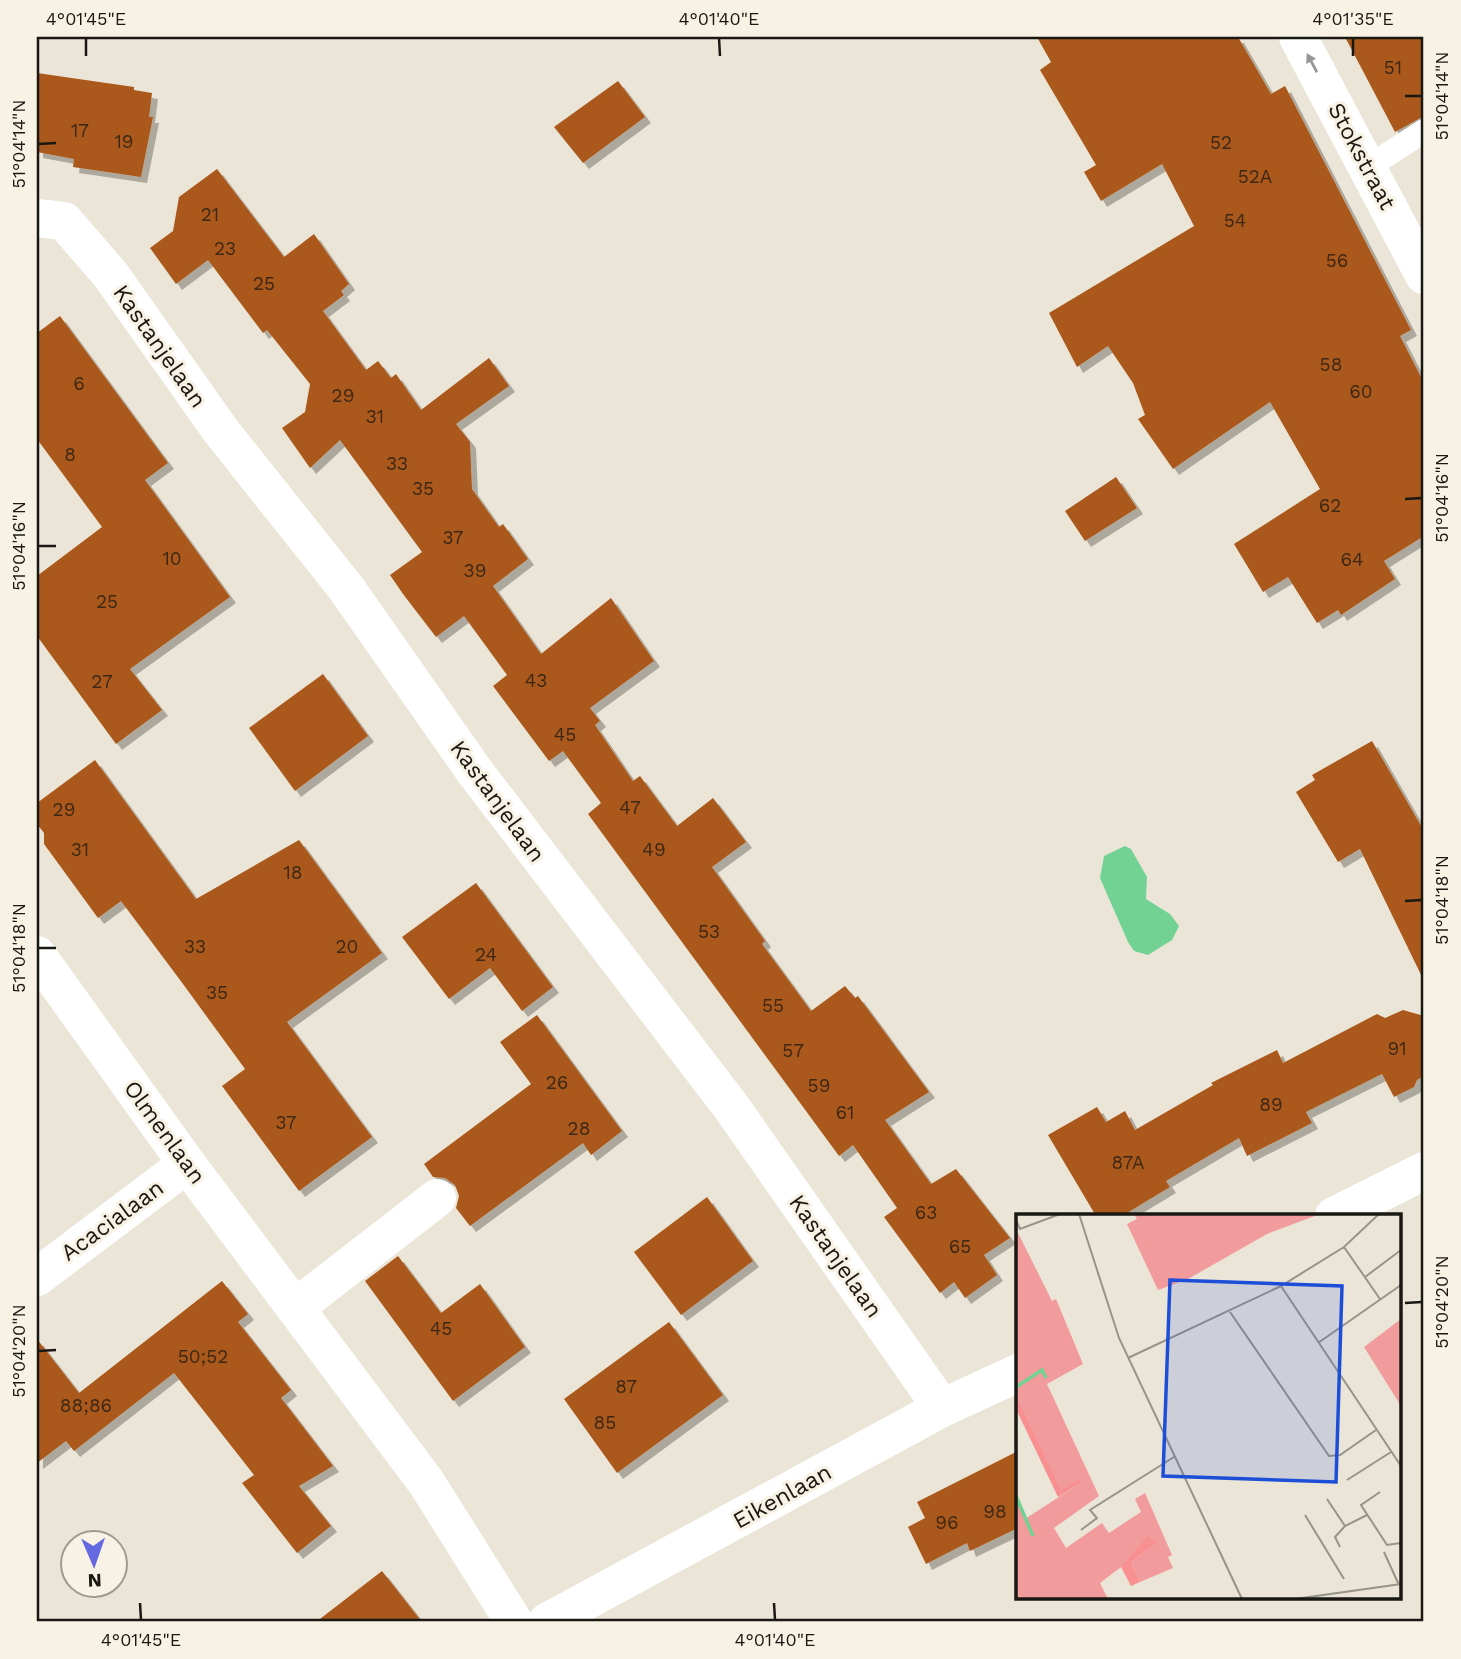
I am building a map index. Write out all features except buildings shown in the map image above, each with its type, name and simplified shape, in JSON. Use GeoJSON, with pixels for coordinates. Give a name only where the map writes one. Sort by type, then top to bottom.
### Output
{"type":"FeatureCollection","features":[{"type":"Feature","properties":{"kind":"street","name":"Stokstraat"},"geometry":{"type":"LineString","coordinates":[[1298,37],[1424,275]]}},
{"type":"Feature","properties":{"kind":"street","name":"Kastanjelaan"},"geometry":{"type":"LineString","coordinates":[[37,218],[64,221],[110,274],[221,431],[346,588],[475,772],[732,1108],[942,1408]]}},
{"type":"Feature","properties":{"kind":"street","name":"Olmenlaan"},"geometry":{"type":"LineString","coordinates":[[37,955],[187,1164],[426,1482],[514,1622]]}},
{"type":"Feature","properties":{"kind":"street","name":"Acacialaan"},"geometry":{"type":"LineString","coordinates":[[37,1277],[187,1164]]}},
{"type":"Feature","properties":{"kind":"street"},"geometry":{"type":"LineString","coordinates":[[1338,1214],[1424,1171]]}},
{"type":"Feature","properties":{"kind":"street"},"geometry":{"type":"LineString","coordinates":[[295,1308],[437,1198]]}},
{"type":"Feature","properties":{"kind":"street","name":"Eikenlaan"},"geometry":{"type":"LineString","coordinates":[[547,1622],[942,1408],[1016,1374]]}},
{"type":"Feature","properties":{"kind":"lane"},"geometry":{"type":"LineString","coordinates":[[1368,167],[1424,131]]}},
{"type":"Feature","properties":{"kind":"shaded area"},"geometry":{"type":"Polygon","coordinates":[[[1125,846],[1131,849],[1147,877],[1146,899],[1170,914],[1179,926],[1172,940],[1148,955],[1134,951],[1128,942],[1100,878],[1104,856],[1125,846]]]}}]}
